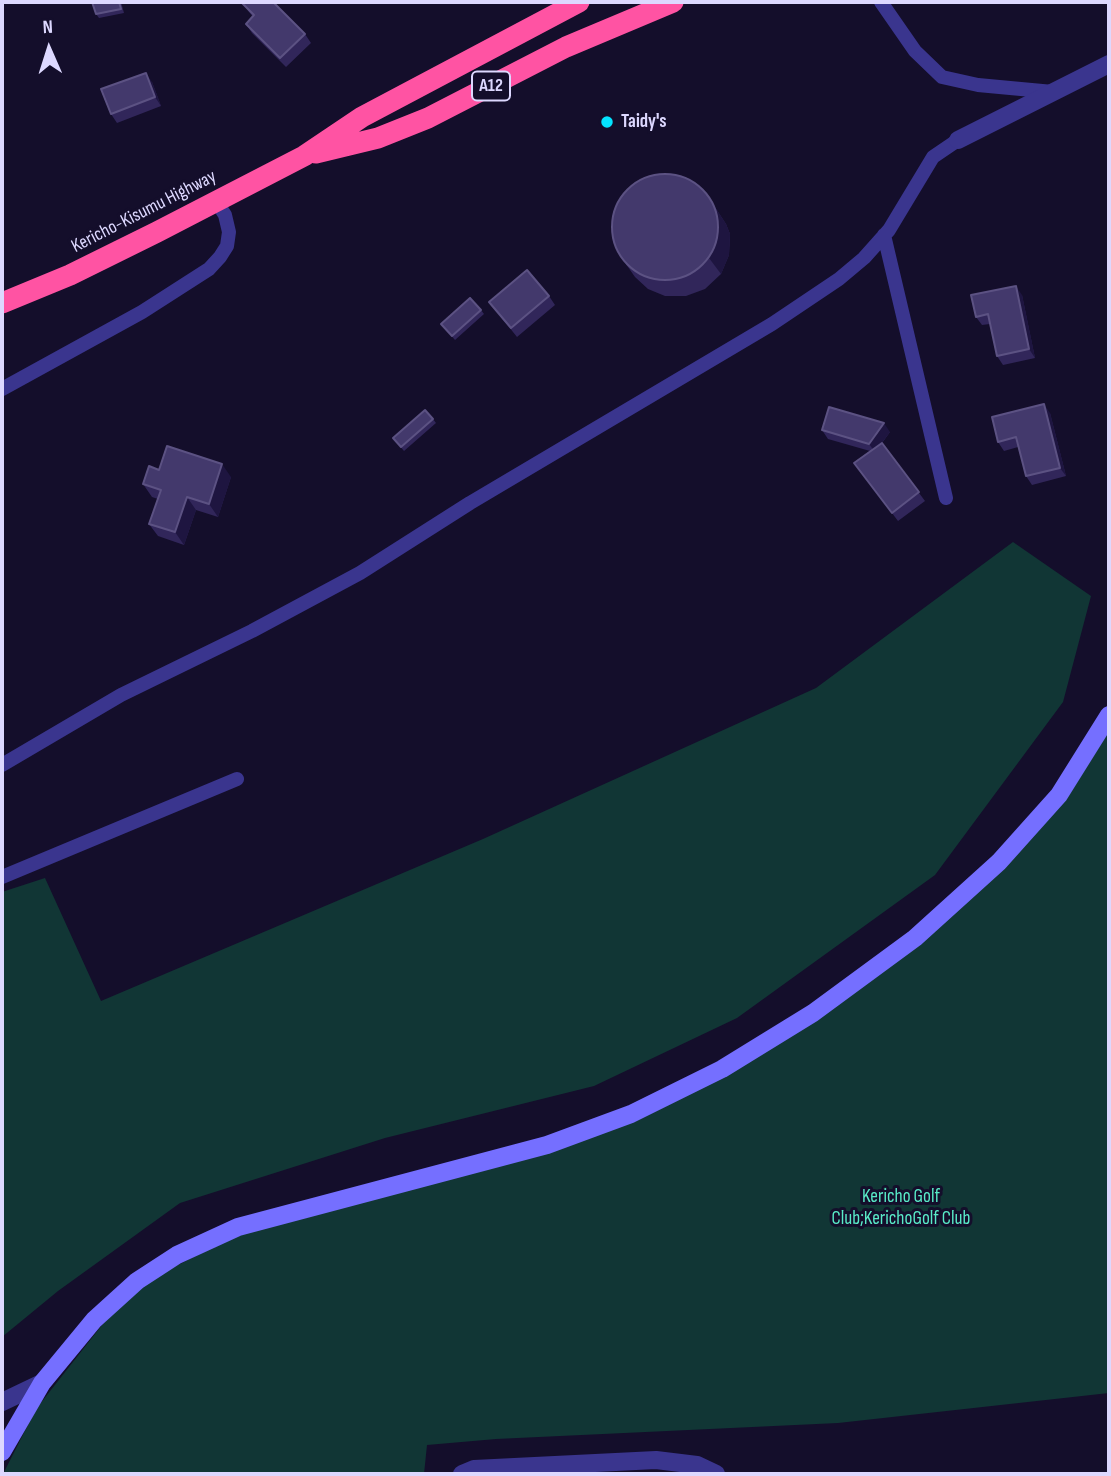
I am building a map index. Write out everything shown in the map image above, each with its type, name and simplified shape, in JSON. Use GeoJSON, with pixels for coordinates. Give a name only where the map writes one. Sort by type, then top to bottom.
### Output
{"type":"FeatureCollection","features":[{"type":"Feature","properties":{"kind":"highway","name":"Kericho-Kisumu Highway"},"geometry":{"type":"LineString","coordinates":[[2,303],[82,269],[304,156],[362,117],[579,2]]}},
{"type":"Feature","properties":{"kind":"highway","name":"Kericho-Kisumu Highway"},"geometry":{"type":"LineString","coordinates":[[304,156],[378,138],[428,118],[566,47],[673,2]]}},
{"type":"Feature","properties":{"kind":"street"},"geometry":{"type":"LineString","coordinates":[[958,140],[1109,64]]}},
{"type":"Feature","properties":{"kind":"street"},"geometry":{"type":"LineString","coordinates":[[2,1452],[42,1383],[94,1320],[137,1281],[177,1255],[238,1227],[547,1145],[631,1114],[722,1069],[802,1020],[915,938],[999,862],[1059,795],[1109,715]]}},
{"type":"Feature","properties":{"kind":"street"},"geometry":{"type":"LineString","coordinates":[[2,1402],[42,1383]]}},
{"type":"Feature","properties":{"kind":"street"},"geometry":{"type":"LineString","coordinates":[[462,1474],[474,1469],[656,1460],[696,1465],[716,1474]]}},
{"type":"Feature","properties":{"kind":"lane"},"geometry":{"type":"LineString","coordinates":[[881,2],[915,51],[942,77],[978,85],[1053,92]]}},
{"type":"Feature","properties":{"kind":"lane"},"geometry":{"type":"LineString","coordinates":[[2,765],[121,695],[252,631],[360,573],[494,488],[772,324],[839,279],[864,258],[884,235],[933,157],[958,140]]}},
{"type":"Feature","properties":{"kind":"lane"},"geometry":{"type":"LineString","coordinates":[[2,389],[142,312],[209,269],[227,246],[229,232],[225,215],[216,201]]}},
{"type":"Feature","properties":{"kind":"lane"},"geometry":{"type":"LineString","coordinates":[[884,235],[946,498]]}},
{"type":"Feature","properties":{"kind":"lane"},"geometry":{"type":"LineString","coordinates":[[2,877],[237,779]]}},
{"type":"Feature","properties":{"kind":"green space"},"geometry":{"type":"Polygon","coordinates":[[[1013,542],[1091,596],[1063,702],[935,875],[737,1018],[594,1086],[385,1138],[180,1203],[58,1291],[2,1337],[2,892],[45,878],[101,1001],[483,839],[816,688],[1013,542]]]}},
{"type":"Feature","properties":{"kind":"green space","name":"Kericho Golf Club;KerichoGolf Club"},"geometry":{"type":"Polygon","coordinates":[[[1109,727],[1109,1393],[838,1423],[496,1439],[427,1445],[424,1474],[3,1474],[36,1409],[102,1325],[142,1286],[237,1235],[616,1124],[934,931],[1109,727]]]}},
{"type":"Feature","properties":{"kind":"building"},"geometry":{"type":"Polygon","coordinates":[[[92,2],[119,2],[121,9],[96,14],[92,2]]]}},
{"type":"Feature","properties":{"kind":"building"},"geometry":{"type":"Polygon","coordinates":[[[241,2],[273,2],[305,34],[280,58],[246,24],[254,15],[241,2]]]}},
{"type":"Feature","properties":{"kind":"building"},"geometry":{"type":"Polygon","coordinates":[[[146,73],[155,97],[111,114],[101,89],[146,73]]]}},
{"type":"Feature","properties":{"kind":"building"},"geometry":{"type":"Polygon","coordinates":[[[665,174],[685,178],[702,190],[714,207],[718,227],[714,247],[702,264],[685,276],[665,280],[645,276],[628,264],[616,247],[612,227],[616,207],[628,190],[645,178],[665,174]]]}},
{"type":"Feature","properties":{"kind":"building"},"geometry":{"type":"Polygon","coordinates":[[[527,270],[549,296],[511,328],[489,302],[527,270]]]}},
{"type":"Feature","properties":{"kind":"building"},"geometry":{"type":"Polygon","coordinates":[[[1016,286],[1029,349],[997,356],[988,314],[976,317],[971,295],[1016,286]]]}},
{"type":"Feature","properties":{"kind":"building"},"geometry":{"type":"Polygon","coordinates":[[[470,298],[481,310],[452,336],[441,324],[470,298]]]}},
{"type":"Feature","properties":{"kind":"building"},"geometry":{"type":"Polygon","coordinates":[[[1044,404],[1060,468],[1026,476],[1016,437],[998,442],[992,417],[1044,404]]]}},
{"type":"Feature","properties":{"kind":"building"},"geometry":{"type":"Polygon","coordinates":[[[829,407],[884,423],[869,444],[822,430],[829,407]]]}},
{"type":"Feature","properties":{"kind":"building"},"geometry":{"type":"Polygon","coordinates":[[[425,410],[433,419],[401,447],[393,438],[425,410]]]}},
{"type":"Feature","properties":{"kind":"building"},"geometry":{"type":"Polygon","coordinates":[[[882,443],[919,492],[892,513],[854,463],[882,443]]]}},
{"type":"Feature","properties":{"kind":"building"},"geometry":{"type":"Polygon","coordinates":[[[167,446],[222,464],[209,504],[187,497],[175,532],[149,524],[161,490],[143,484],[149,466],[159,470],[167,446]]]}},
{"type":"Feature","properties":{"kind":"place","name":"Taidy's"},"geometry":{"type":"Point","coordinates":[607,122]}}]}
